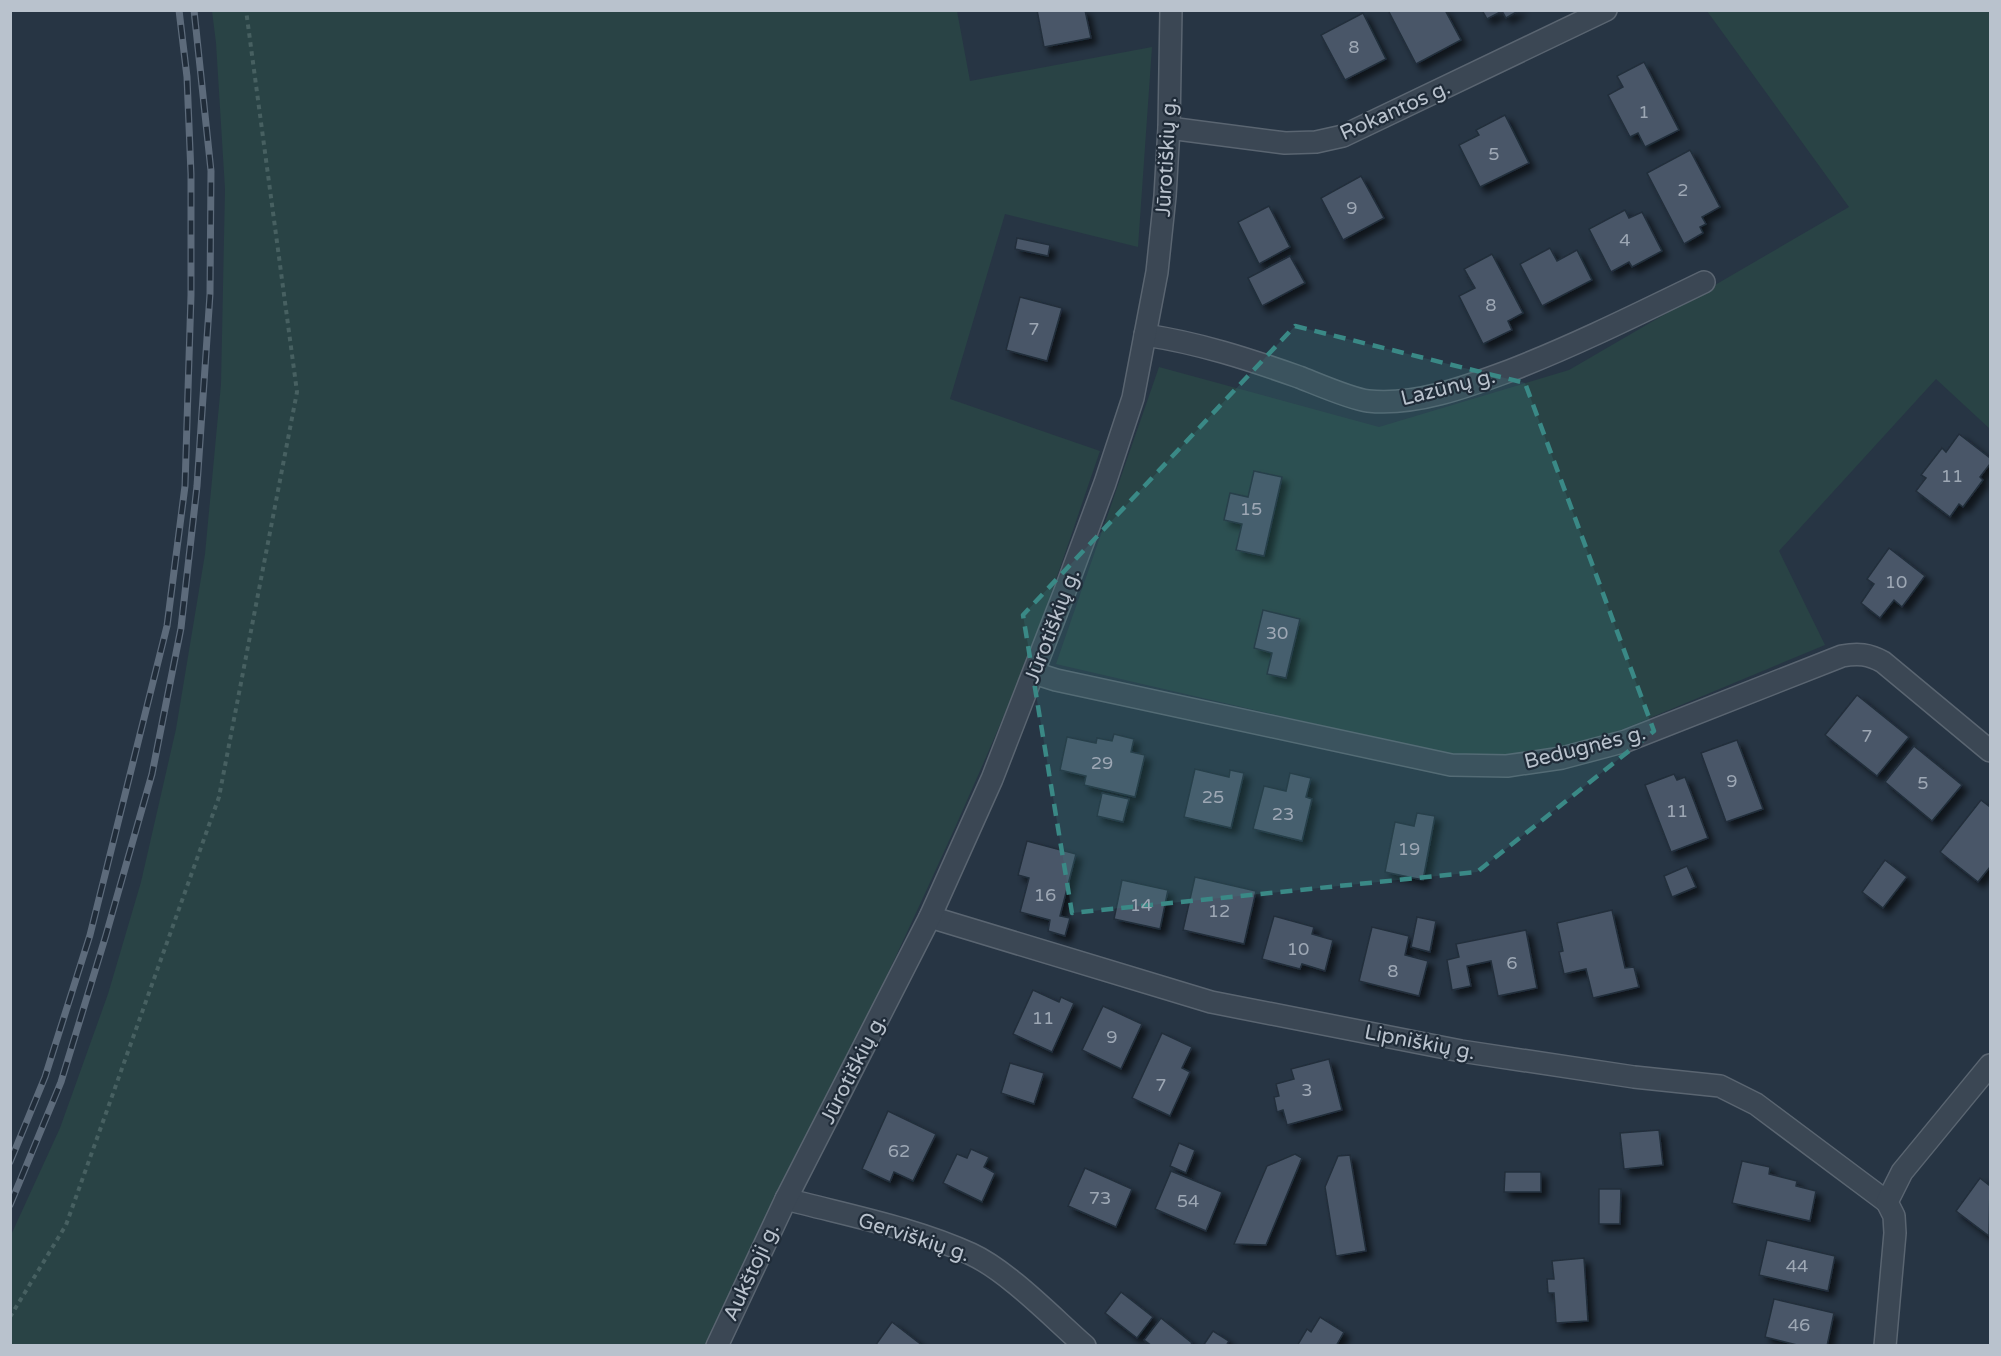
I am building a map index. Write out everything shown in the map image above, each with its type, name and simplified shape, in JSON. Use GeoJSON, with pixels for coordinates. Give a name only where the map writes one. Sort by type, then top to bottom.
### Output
{"type":"FeatureCollection","features":[{"type":"Feature","properties":{"kind":"street","name":"Jūrotiškių g."},"geometry":{"type":"LineString","coordinates":[[786,1199],[930,917],[992,779],[1105,483],[1133,398],[1157,272],[1165,196],[1169,128],[1171,10]]}},
{"type":"Feature","properties":{"kind":"street","name":"Rokantos g."},"geometry":{"type":"LineString","coordinates":[[1169,128],[1285,143],[1316,142],[1343,136],[1606,10]]}},
{"type":"Feature","properties":{"kind":"street","name":"Lazūnų g."},"geometry":{"type":"LineString","coordinates":[[1145,335],[1180,340],[1236,355],[1366,401],[1396,401],[1478,383],[1549,355],[1704,282]]}},
{"type":"Feature","properties":{"kind":"street","name":"Bedugnės g."},"geometry":{"type":"LineString","coordinates":[[1034,673],[1056,680],[1451,765],[1507,766],[1563,758],[1626,741],[1842,656],[1857,654],[1872,656],[1883,662],[1990,751]]}},
{"type":"Feature","properties":{"kind":"street","name":"Lipniškių g."},"geometry":{"type":"LineString","coordinates":[[930,917],[1211,1002],[1461,1051],[1634,1077],[1720,1086],[1756,1104],[1887,1202]]}},
{"type":"Feature","properties":{"kind":"street"},"geometry":{"type":"LineString","coordinates":[[1885,1346],[1895,1233],[1894,1216],[1887,1202],[1902,1172],[1990,1065]]}},
{"type":"Feature","properties":{"kind":"street","name":"Aukštoji g."},"geometry":{"type":"LineString","coordinates":[[717,1346],[786,1199]]}},
{"type":"Feature","properties":{"kind":"street","name":"Gerviškių g."},"geometry":{"type":"LineString","coordinates":[[786,1199],[923,1235],[972,1254],[1007,1277],[1085,1346]]}},
{"type":"Feature","properties":{"kind":"path"},"geometry":{"type":"LineString","coordinates":[[10,1317],[66,1225],[219,797],[297,392],[246,10]]}},
{"type":"Feature","properties":{"kind":"highlighted area"},"geometry":{"type":"Polygon","coordinates":[[[1295,326],[1525,383],[1654,731],[1477,872],[1072,913],[1023,615],[1295,326]]]}},
{"type":"Feature","properties":{"kind":"green space"},"geometry":{"type":"Polygon","coordinates":[[[212,11],[957,11],[970,81],[1152,47],[1138,247],[1005,214],[950,399],[1100,451],[1034,639],[975,783],[863,1025],[708,1345],[11,1346],[11,1235],[60,1128],[108,994],[141,882],[176,729],[205,554],[221,384],[225,189],[212,11]]]}},
{"type":"Feature","properties":{"kind":"green space"},"geometry":{"type":"Polygon","coordinates":[[[1707,11],[1990,11],[1990,429],[1936,379],[1779,551],[1825,645],[1621,730],[1565,749],[1484,758],[1445,754],[1056,664],[1159,367],[1379,427],[1569,370],[1849,207],[1707,11]]]}},
{"type":"Feature","properties":{"kind":"building"},"geometry":{"type":"Polygon","coordinates":[[[1037,10],[1085,10],[1091,38],[1044,47],[1037,10]]]}},
{"type":"Feature","properties":{"kind":"building"},"geometry":{"type":"Polygon","coordinates":[[[1388,10],[1445,10],[1461,40],[1416,64],[1388,10]]]}},
{"type":"Feature","properties":{"kind":"building"},"geometry":{"type":"Polygon","coordinates":[[[1482,10],[1520,10],[1506,18],[1502,11],[1487,19],[1482,10]]]}},
{"type":"Feature","properties":{"kind":"building"},"geometry":{"type":"Polygon","coordinates":[[[1363,13],[1386,59],[1345,80],[1321,35],[1363,13]]]}},
{"type":"Feature","properties":{"kind":"building"},"geometry":{"type":"Polygon","coordinates":[[[1644,62],[1679,130],[1645,147],[1638,133],[1630,137],[1608,95],[1623,87],[1617,76],[1644,62]]]}},
{"type":"Feature","properties":{"kind":"building"},"geometry":{"type":"Polygon","coordinates":[[[1505,115],[1529,163],[1480,187],[1459,145],[1479,135],[1476,130],[1505,115]]]}},
{"type":"Feature","properties":{"kind":"building"},"geometry":{"type":"Polygon","coordinates":[[[1690,150],[1720,207],[1702,217],[1706,224],[1700,227],[1703,233],[1684,244],[1647,173],[1690,150]]]}},
{"type":"Feature","properties":{"kind":"building"},"geometry":{"type":"Polygon","coordinates":[[[1361,176],[1384,218],[1343,240],[1321,198],[1361,176]]]}},
{"type":"Feature","properties":{"kind":"building"},"geometry":{"type":"Polygon","coordinates":[[[1269,206],[1290,247],[1259,264],[1238,222],[1269,206]]]}},
{"type":"Feature","properties":{"kind":"building"},"geometry":{"type":"Polygon","coordinates":[[[1625,210],[1629,218],[1642,212],[1662,251],[1632,267],[1629,262],[1611,272],[1589,229],[1625,210]]]}},
{"type":"Feature","properties":{"kind":"building"},"geometry":{"type":"Polygon","coordinates":[[[1017,238],[1050,245],[1048,256],[1015,249],[1017,238]]]}},
{"type":"Feature","properties":{"kind":"building"},"geometry":{"type":"Polygon","coordinates":[[[1550,248],[1557,261],[1577,250],[1592,280],[1542,306],[1520,264],[1550,248]]]}},
{"type":"Feature","properties":{"kind":"building"},"geometry":{"type":"Polygon","coordinates":[[[1492,254],[1523,313],[1508,321],[1512,330],[1483,344],[1459,296],[1475,288],[1464,269],[1492,254]]]}},
{"type":"Feature","properties":{"kind":"building"},"geometry":{"type":"Polygon","coordinates":[[[1290,256],[1305,283],[1262,306],[1248,278],[1290,256]]]}},
{"type":"Feature","properties":{"kind":"building"},"geometry":{"type":"Polygon","coordinates":[[[1020,297],[1062,308],[1047,361],[1006,350],[1020,297]]]}},
{"type":"Feature","properties":{"kind":"building"},"geometry":{"type":"Polygon","coordinates":[[[1959,434],[1990,458],[1990,464],[1980,477],[1983,480],[1963,507],[1959,504],[1950,517],[1916,491],[1926,478],[1921,475],[1942,448],[1946,452],[1959,434]]]}},
{"type":"Feature","properties":{"kind":"building"},"geometry":{"type":"Polygon","coordinates":[[[1254,471],[1282,477],[1264,556],[1236,550],[1242,524],[1224,520],[1230,493],[1248,497],[1254,471]]]}},
{"type":"Feature","properties":{"kind":"building"},"geometry":{"type":"Polygon","coordinates":[[[1889,548],[1925,576],[1902,607],[1894,600],[1880,618],[1861,603],[1874,584],[1867,579],[1889,548]]]}},
{"type":"Feature","properties":{"kind":"building"},"geometry":{"type":"Polygon","coordinates":[[[1263,610],[1300,619],[1286,678],[1267,674],[1272,653],[1254,648],[1263,610]]]}},
{"type":"Feature","properties":{"kind":"building"},"geometry":{"type":"Polygon","coordinates":[[[1857,695],[1909,737],[1877,776],[1825,735],[1857,695]]]}},
{"type":"Feature","properties":{"kind":"building"},"geometry":{"type":"Polygon","coordinates":[[[1114,734],[1134,739],[1131,752],[1145,755],[1135,797],[1084,785],[1086,776],[1060,770],[1067,737],[1096,743],[1097,738],[1112,741],[1114,734]]]}},
{"type":"Feature","properties":{"kind":"building"},"geometry":{"type":"Polygon","coordinates":[[[1737,740],[1763,809],[1726,822],[1701,753],[1737,740]]]}},
{"type":"Feature","properties":{"kind":"building"},"geometry":{"type":"Polygon","coordinates":[[[1914,746],[1962,785],[1932,821],[1885,782],[1914,746]]]}},
{"type":"Feature","properties":{"kind":"building"},"geometry":{"type":"Polygon","coordinates":[[[1195,769],[1229,777],[1230,770],[1244,773],[1231,828],[1184,817],[1195,769]]]}},
{"type":"Feature","properties":{"kind":"building"},"geometry":{"type":"Polygon","coordinates":[[[1290,773],[1311,778],[1306,797],[1312,799],[1302,841],[1253,829],[1264,786],[1286,791],[1290,773]]]}},
{"type":"Feature","properties":{"kind":"building"},"geometry":{"type":"Polygon","coordinates":[[[1674,774],[1677,780],[1685,777],[1708,838],[1671,852],[1645,785],[1674,774]]]}},
{"type":"Feature","properties":{"kind":"building"},"geometry":{"type":"Polygon","coordinates":[[[1102,793],[1129,799],[1123,822],[1097,816],[1102,793]]]}},
{"type":"Feature","properties":{"kind":"building"},"geometry":{"type":"Polygon","coordinates":[[[1981,800],[1990,807],[1990,867],[1978,882],[1940,852],[1981,800]]]}},
{"type":"Feature","properties":{"kind":"building"},"geometry":{"type":"Polygon","coordinates":[[[1417,813],[1435,816],[1423,880],[1385,872],[1395,822],[1414,826],[1417,813]]]}},
{"type":"Feature","properties":{"kind":"building"},"geometry":{"type":"Polygon","coordinates":[[[1027,841],[1076,854],[1060,916],[1070,918],[1065,936],[1048,931],[1050,920],[1020,912],[1029,878],[1018,875],[1027,841]]]}},
{"type":"Feature","properties":{"kind":"building"},"geometry":{"type":"Polygon","coordinates":[[[1885,860],[1907,877],[1883,908],[1862,892],[1885,860]]]}},
{"type":"Feature","properties":{"kind":"building"},"geometry":{"type":"Polygon","coordinates":[[[1687,866],[1696,887],[1672,897],[1664,876],[1687,866]]]}},
{"type":"Feature","properties":{"kind":"building"},"geometry":{"type":"Polygon","coordinates":[[[1195,877],[1256,891],[1244,944],[1183,930],[1195,877]]]}},
{"type":"Feature","properties":{"kind":"building"},"geometry":{"type":"Polygon","coordinates":[[[1122,880],[1168,890],[1160,929],[1114,919],[1122,880]]]}},
{"type":"Feature","properties":{"kind":"building"},"geometry":{"type":"Polygon","coordinates":[[[1612,910],[1625,968],[1634,967],[1639,987],[1593,998],[1586,969],[1564,974],[1559,952],[1563,951],[1557,923],[1612,910]]]}},
{"type":"Feature","properties":{"kind":"building"},"geometry":{"type":"Polygon","coordinates":[[[1274,916],[1314,927],[1312,934],[1333,940],[1325,971],[1302,964],[1300,969],[1262,959],[1274,916]]]}},
{"type":"Feature","properties":{"kind":"building"},"geometry":{"type":"Polygon","coordinates":[[[1417,917],[1436,921],[1430,952],[1411,947],[1417,917]]]}},
{"type":"Feature","properties":{"kind":"building"},"geometry":{"type":"Polygon","coordinates":[[[1372,927],[1409,936],[1405,955],[1428,961],[1419,996],[1359,981],[1372,927]]]}},
{"type":"Feature","properties":{"kind":"building"},"geometry":{"type":"Polygon","coordinates":[[[1526,930],[1537,988],[1498,996],[1491,961],[1467,966],[1471,986],[1452,990],[1447,960],[1459,957],[1456,944],[1526,930]]]}},
{"type":"Feature","properties":{"kind":"building"},"geometry":{"type":"Polygon","coordinates":[[[1033,990],[1059,1002],[1061,997],[1074,1003],[1052,1052],[1013,1034],[1033,990]]]}},
{"type":"Feature","properties":{"kind":"building"},"geometry":{"type":"Polygon","coordinates":[[[1103,1006],[1142,1024],[1121,1069],[1082,1050],[1103,1006]]]}},
{"type":"Feature","properties":{"kind":"building"},"geometry":{"type":"Polygon","coordinates":[[[1162,1033],[1192,1047],[1182,1068],[1190,1072],[1170,1116],[1132,1098],[1162,1033]]]}},
{"type":"Feature","properties":{"kind":"building"},"geometry":{"type":"Polygon","coordinates":[[[1329,1059],[1342,1110],[1287,1125],[1283,1110],[1277,1112],[1274,1097],[1279,1096],[1276,1084],[1294,1079],[1291,1069],[1329,1059]]]}},
{"type":"Feature","properties":{"kind":"building"},"geometry":{"type":"Polygon","coordinates":[[[1010,1063],[1044,1073],[1034,1104],[1001,1093],[1010,1063]]]}},
{"type":"Feature","properties":{"kind":"building"},"geometry":{"type":"Polygon","coordinates":[[[888,1111],[936,1134],[913,1181],[894,1172],[890,1182],[862,1169],[888,1111]]]}},
{"type":"Feature","properties":{"kind":"building"},"geometry":{"type":"Polygon","coordinates":[[[1659,1130],[1663,1165],[1624,1169],[1620,1133],[1659,1130]]]}},
{"type":"Feature","properties":{"kind":"building"},"geometry":{"type":"Polygon","coordinates":[[[1179,1143],[1195,1150],[1186,1173],[1170,1166],[1179,1143]]]}},
{"type":"Feature","properties":{"kind":"building"},"geometry":{"type":"Polygon","coordinates":[[[971,1149],[989,1157],[984,1167],[995,1173],[982,1202],[943,1183],[957,1154],[967,1158],[971,1149]]]}},
{"type":"Feature","properties":{"kind":"building"},"geometry":{"type":"Polygon","coordinates":[[[1295,1154],[1302,1158],[1266,1245],[1234,1244],[1267,1166],[1295,1154]]]}},
{"type":"Feature","properties":{"kind":"building"},"geometry":{"type":"Polygon","coordinates":[[[1350,1155],[1366,1251],[1336,1256],[1325,1187],[1338,1156],[1350,1155]]]}},
{"type":"Feature","properties":{"kind":"building"},"geometry":{"type":"Polygon","coordinates":[[[1742,1161],[1770,1167],[1769,1174],[1797,1181],[1796,1186],[1816,1191],[1810,1221],[1732,1203],[1742,1161]]]}},
{"type":"Feature","properties":{"kind":"building"},"geometry":{"type":"Polygon","coordinates":[[[1085,1168],[1132,1189],[1116,1227],[1068,1206],[1085,1168]]]}},
{"type":"Feature","properties":{"kind":"building"},"geometry":{"type":"Polygon","coordinates":[[[1171,1171],[1222,1192],[1206,1231],[1155,1209],[1171,1171]]]}},
{"type":"Feature","properties":{"kind":"building"},"geometry":{"type":"Polygon","coordinates":[[[1505,1172],[1541,1172],[1541,1192],[1504,1192],[1505,1172]]]}},
{"type":"Feature","properties":{"kind":"building"},"geometry":{"type":"Polygon","coordinates":[[[1980,1178],[1990,1186],[1989,1236],[1956,1211],[1980,1178]]]}},
{"type":"Feature","properties":{"kind":"building"},"geometry":{"type":"Polygon","coordinates":[[[1599,1189],[1621,1189],[1620,1224],[1599,1224],[1599,1189]]]}},
{"type":"Feature","properties":{"kind":"building"},"geometry":{"type":"Polygon","coordinates":[[[1767,1240],[1835,1256],[1828,1291],[1759,1275],[1767,1240]]]}},
{"type":"Feature","properties":{"kind":"building"},"geometry":{"type":"Polygon","coordinates":[[[1584,1258],[1588,1321],[1556,1323],[1554,1293],[1548,1293],[1547,1279],[1554,1279],[1552,1261],[1584,1258]]]}},
{"type":"Feature","properties":{"kind":"building"},"geometry":{"type":"Polygon","coordinates":[[[1121,1292],[1153,1317],[1137,1338],[1105,1313],[1121,1292]]]}},
{"type":"Feature","properties":{"kind":"building"},"geometry":{"type":"Polygon","coordinates":[[[1774,1299],[1834,1313],[1827,1346],[1801,1346],[1765,1337],[1774,1299]]]}},
{"type":"Feature","properties":{"kind":"building"},"geometry":{"type":"Polygon","coordinates":[[[1320,1317],[1344,1332],[1336,1346],[1297,1346],[1307,1329],[1311,1332],[1320,1317]]]}},
{"type":"Feature","properties":{"kind":"building"},"geometry":{"type":"Polygon","coordinates":[[[1161,1318],[1192,1343],[1190,1346],[1152,1346],[1144,1340],[1161,1318]]]}},
{"type":"Feature","properties":{"kind":"building"},"geometry":{"type":"Polygon","coordinates":[[[892,1322],[923,1346],[875,1346],[892,1322]]]}},
{"type":"Feature","properties":{"kind":"building"},"geometry":{"type":"Polygon","coordinates":[[[1213,1331],[1229,1341],[1226,1346],[1203,1346],[1213,1331]]]}},
{"type":"Feature","properties":{"kind":"railway"},"geometry":{"type":"LineString","coordinates":[[10,1162],[45,1077],[90,935],[167,626],[185,486],[191,295],[191,174],[187,77],[179,10]]}},
{"type":"Feature","properties":{"kind":"railway"},"geometry":{"type":"LineString","coordinates":[[10,1205],[61,1082],[106,935],[152,774],[181,628],[197,486],[210,294],[211,171],[194,10]]}}]}
